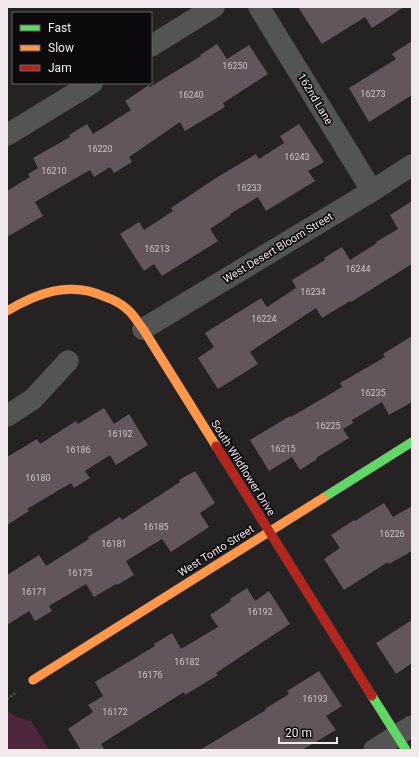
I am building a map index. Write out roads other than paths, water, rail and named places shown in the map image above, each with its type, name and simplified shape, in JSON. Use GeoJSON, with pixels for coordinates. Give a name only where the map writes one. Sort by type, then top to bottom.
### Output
{"type":"FeatureCollection","features":[{"type":"Feature","properties":{"kind":"street"},"geometry":{"type":"LineString","coordinates":[[152,45],[214,7]]}},
{"type":"Feature","properties":{"kind":"street","name":"162nd Lane"},"geometry":{"type":"LineString","coordinates":[[259,7],[372,191]]}},
{"type":"Feature","properties":{"kind":"street"},"geometry":{"type":"LineString","coordinates":[[7,135],[90,84]]}},
{"type":"Feature","properties":{"kind":"street","name":"West Desert Bloom Street"},"geometry":{"type":"LineString","coordinates":[[143,330],[372,191],[412,165]]}},
{"type":"Feature","properties":{"kind":"street","name":"South Wildflower Drive"},"geometry":{"type":"LineString","coordinates":[[7,311],[36,295],[56,289],[76,288],[98,292],[127,309],[143,330],[269,532],[405,737]]}},
{"type":"Feature","properties":{"kind":"street"},"geometry":{"type":"LineString","coordinates":[[7,416],[33,399],[68,361]]}},
{"type":"Feature","properties":{"kind":"street","name":"West Tonto Street"},"geometry":{"type":"LineString","coordinates":[[33,680],[412,442]]}},
{"type":"Feature","properties":{"kind":"street"},"geometry":{"type":"LineString","coordinates":[[374,750],[405,737]]}}]}
